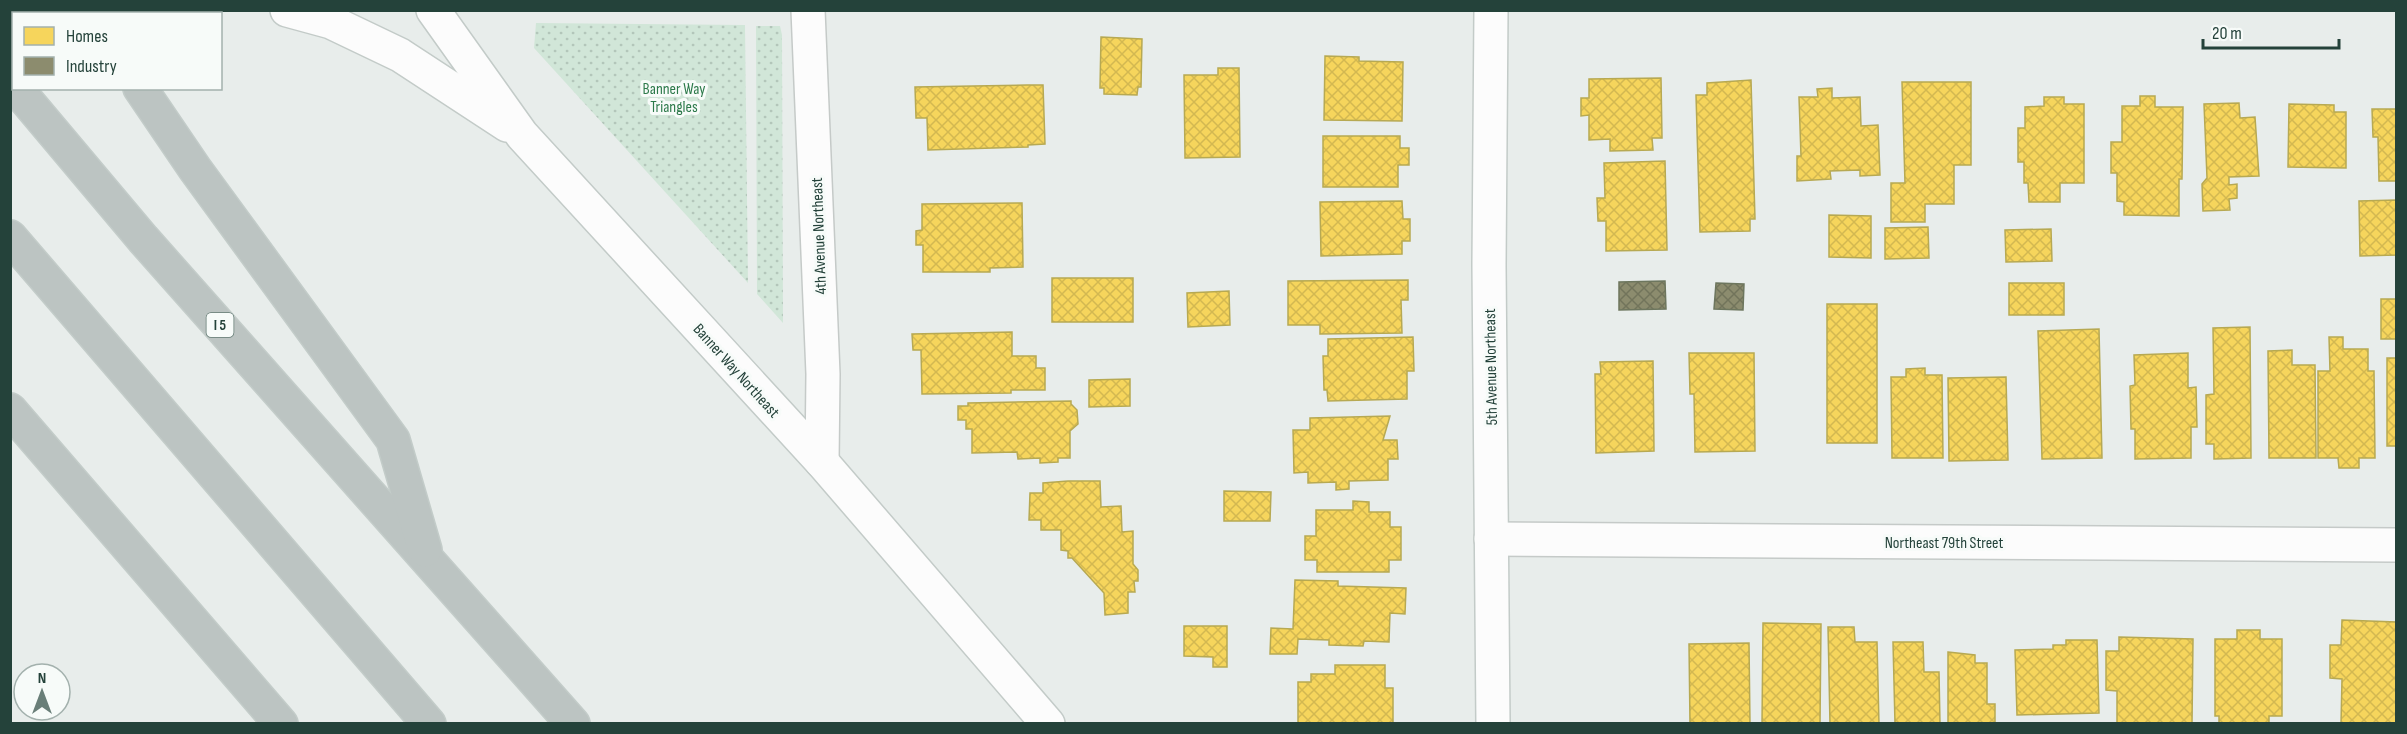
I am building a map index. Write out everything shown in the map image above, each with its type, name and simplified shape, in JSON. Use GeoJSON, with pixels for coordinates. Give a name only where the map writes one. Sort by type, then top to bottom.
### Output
{"type":"FeatureCollection","features":[{"type":"Feature","properties":{"kind":"highway","name":"I 5"},"geometry":{"type":"LineString","coordinates":[[18,90],[143,239],[573,723]]}},
{"type":"Feature","properties":{"kind":"highway"},"geometry":{"type":"LineString","coordinates":[[141,90],[195,169],[393,440],[428,558]]}},
{"type":"Feature","properties":{"kind":"highway"},"geometry":{"type":"LineString","coordinates":[[10,237],[429,723]]}},
{"type":"Feature","properties":{"kind":"highway"},"geometry":{"type":"LineString","coordinates":[[10,410],[281,723]]}},
{"type":"Feature","properties":{"kind":"main road"},"geometry":{"type":"LineString","coordinates":[[287,10],[331,22],[400,54],[522,135]]}},
{"type":"Feature","properties":{"kind":"main road","name":"Banner Way Northeast"},"geometry":{"type":"LineString","coordinates":[[433,10],[522,135],[822,462],[1048,723]]}},
{"type":"Feature","properties":{"kind":"main road","name":"4th Avenue Northeast"},"geometry":{"type":"LineString","coordinates":[[808,10],[822,345],[822,462]]}},
{"type":"Feature","properties":{"kind":"main road","name":"5th Avenue Northeast"},"geometry":{"type":"LineString","coordinates":[[1491,10],[1489,277],[1493,723]]}},
{"type":"Feature","properties":{"kind":"main road","name":"Northeast 79th Street"},"geometry":{"type":"LineString","coordinates":[[1491,539],[2397,545]]}},
{"type":"Feature","properties":{"kind":"green space","name":"Banner Way Triangles"},"geometry":{"type":"Polygon","coordinates":[[[536,23],[745,25],[748,283],[534,48],[536,23]]]}},
{"type":"Feature","properties":{"kind":"green space"},"geometry":{"type":"Polygon","coordinates":[[[756,26],[780,26],[782,35],[783,323],[757,294],[756,26]]]}},
{"type":"Feature","properties":{"kind":"building: Homes"},"geometry":{"type":"Polygon","coordinates":[[[1101,37],[1142,39],[1141,87],[1138,87],[1137,95],[1104,94],[1104,88],[1100,88],[1101,37]]]}},
{"type":"Feature","properties":{"kind":"building: Homes"},"geometry":{"type":"Polygon","coordinates":[[[1325,56],[1359,57],[1359,61],[1403,62],[1402,121],[1324,120],[1325,56]]]}},
{"type":"Feature","properties":{"kind":"building: Homes"},"geometry":{"type":"Polygon","coordinates":[[[1218,68],[1239,68],[1240,157],[1185,158],[1184,75],[1218,75],[1218,68]]]}},
{"type":"Feature","properties":{"kind":"building: Homes"},"geometry":{"type":"Polygon","coordinates":[[[1661,78],[1662,138],[1652,138],[1653,150],[1610,151],[1610,139],[1589,140],[1589,115],[1581,116],[1581,98],[1589,98],[1589,79],[1661,78]]]}},
{"type":"Feature","properties":{"kind":"building: Homes"},"geometry":{"type":"Polygon","coordinates":[[[1751,80],[1755,219],[1750,219],[1750,231],[1700,232],[1696,95],[1707,95],[1707,83],[1751,80]]]}},
{"type":"Feature","properties":{"kind":"building: Homes"},"geometry":{"type":"Polygon","coordinates":[[[1902,82],[1971,82],[1971,165],[1954,165],[1954,204],[1925,204],[1925,222],[1891,222],[1891,183],[1905,183],[1902,82]]]}},
{"type":"Feature","properties":{"kind":"building: Homes"},"geometry":{"type":"Polygon","coordinates":[[[1043,85],[1045,144],[1028,145],[1028,147],[928,150],[927,118],[916,118],[915,87],[1043,85]]]}},
{"type":"Feature","properties":{"kind":"building: Homes"},"geometry":{"type":"Polygon","coordinates":[[[1832,88],[1832,98],[1860,97],[1861,126],[1878,125],[1880,175],[1860,176],[1860,170],[1830,171],[1831,179],[1797,181],[1797,156],[1801,156],[1799,97],[1818,97],[1817,89],[1832,88]]]}},
{"type":"Feature","properties":{"kind":"building: Homes"},"geometry":{"type":"Polygon","coordinates":[[[2140,96],[2155,96],[2155,107],[2183,107],[2179,216],[2124,215],[2124,202],[2117,201],[2117,173],[2111,173],[2111,142],[2122,142],[2122,106],[2140,106],[2140,96]]]}},
{"type":"Feature","properties":{"kind":"building: Homes"},"geometry":{"type":"Polygon","coordinates":[[[2044,97],[2064,97],[2064,104],[2084,104],[2084,183],[2060,183],[2060,202],[2029,202],[2028,183],[2024,183],[2024,162],[2018,162],[2018,128],[2025,128],[2025,107],[2044,106],[2044,97]]]}},
{"type":"Feature","properties":{"kind":"building: Homes"},"geometry":{"type":"Polygon","coordinates":[[[2239,103],[2240,118],[2255,117],[2259,176],[2229,177],[2229,185],[2237,184],[2237,198],[2229,199],[2230,210],[2203,211],[2202,184],[2207,178],[2204,104],[2239,103]]]}},
{"type":"Feature","properties":{"kind":"building: Homes"},"geometry":{"type":"Polygon","coordinates":[[[2289,104],[2334,105],[2334,112],[2346,112],[2346,168],[2288,167],[2289,104]]]}},
{"type":"Feature","properties":{"kind":"building: Homes"},"geometry":{"type":"Polygon","coordinates":[[[2372,109],[2396,109],[2396,181],[2379,181],[2378,137],[2373,137],[2372,109]]]}},
{"type":"Feature","properties":{"kind":"building: Homes"},"geometry":{"type":"Polygon","coordinates":[[[1323,136],[1400,136],[1400,148],[1409,148],[1409,165],[1398,165],[1398,187],[1323,187],[1323,136]]]}},
{"type":"Feature","properties":{"kind":"building: Homes"},"geometry":{"type":"Polygon","coordinates":[[[1665,161],[1667,250],[1606,251],[1606,221],[1598,221],[1597,198],[1605,198],[1604,163],[1665,161]]]}},
{"type":"Feature","properties":{"kind":"building: Homes"},"geometry":{"type":"Polygon","coordinates":[[[2396,200],[2396,255],[2360,256],[2359,201],[2396,200]]]}},
{"type":"Feature","properties":{"kind":"building: Homes"},"geometry":{"type":"Polygon","coordinates":[[[1402,201],[1403,219],[1410,219],[1410,241],[1402,241],[1402,254],[1321,256],[1320,202],[1402,201]]]}},
{"type":"Feature","properties":{"kind":"building: Homes"},"geometry":{"type":"Polygon","coordinates":[[[1022,203],[1023,267],[990,268],[990,272],[923,272],[923,245],[916,245],[916,231],[922,230],[922,204],[1022,203]]]}},
{"type":"Feature","properties":{"kind":"building: Homes"},"geometry":{"type":"Polygon","coordinates":[[[1829,215],[1871,216],[1871,258],[1829,257],[1829,215]]]}},
{"type":"Feature","properties":{"kind":"building: Homes"},"geometry":{"type":"Polygon","coordinates":[[[1928,227],[1929,258],[1885,259],[1885,228],[1928,227]]]}},
{"type":"Feature","properties":{"kind":"building: Homes"},"geometry":{"type":"Polygon","coordinates":[[[2051,229],[2052,261],[2006,262],[2005,230],[2051,229]]]}},
{"type":"Feature","properties":{"kind":"building: Homes"},"geometry":{"type":"Polygon","coordinates":[[[1052,278],[1133,278],[1133,322],[1052,322],[1052,278]]]}},
{"type":"Feature","properties":{"kind":"building: Homes"},"geometry":{"type":"Polygon","coordinates":[[[1408,280],[1408,300],[1401,300],[1402,333],[1320,334],[1320,325],[1288,325],[1288,281],[1408,280]]]}},
{"type":"Feature","properties":{"kind":"building: Homes"},"geometry":{"type":"Polygon","coordinates":[[[2009,283],[2064,283],[2064,315],[2009,315],[2009,283]]]}},
{"type":"Feature","properties":{"kind":"building: Homes"},"geometry":{"type":"Polygon","coordinates":[[[1229,291],[1230,325],[1188,327],[1187,293],[1229,291]]]}},
{"type":"Feature","properties":{"kind":"building: Homes"},"geometry":{"type":"Polygon","coordinates":[[[2381,299],[2396,299],[2396,339],[2381,339],[2381,299]]]}},
{"type":"Feature","properties":{"kind":"building: Homes"},"geometry":{"type":"Polygon","coordinates":[[[1827,304],[1877,304],[1877,443],[1827,443],[1827,304]]]}},
{"type":"Feature","properties":{"kind":"building: Homes"},"geometry":{"type":"Polygon","coordinates":[[[2250,327],[2251,458],[2214,459],[2214,444],[2206,444],[2206,395],[2214,394],[2213,328],[2250,327]]]}},
{"type":"Feature","properties":{"kind":"building: Homes"},"geometry":{"type":"Polygon","coordinates":[[[2099,329],[2102,458],[2042,459],[2038,331],[2099,329]]]}},
{"type":"Feature","properties":{"kind":"building: Homes"},"geometry":{"type":"Polygon","coordinates":[[[1012,332],[1012,356],[1036,356],[1036,368],[1045,368],[1045,390],[1011,390],[1011,393],[922,394],[921,350],[913,350],[912,334],[1012,332]]]}},
{"type":"Feature","properties":{"kind":"building: Homes"},"geometry":{"type":"Polygon","coordinates":[[[1413,337],[1414,371],[1407,371],[1407,399],[1328,401],[1327,390],[1324,390],[1323,356],[1328,356],[1328,339],[1413,337]]]}},
{"type":"Feature","properties":{"kind":"building: Homes"},"geometry":{"type":"Polygon","coordinates":[[[2329,337],[2343,337],[2343,349],[2368,349],[2368,371],[2374,371],[2375,458],[2359,458],[2359,468],[2339,468],[2338,458],[2318,458],[2318,371],[2330,371],[2329,337]]]}},
{"type":"Feature","properties":{"kind":"building: Homes"},"geometry":{"type":"Polygon","coordinates":[[[2292,350],[2292,365],[2315,365],[2316,458],[2269,458],[2268,351],[2292,350]]]}},
{"type":"Feature","properties":{"kind":"building: Homes"},"geometry":{"type":"Polygon","coordinates":[[[1689,353],[1754,353],[1755,451],[1695,452],[1694,394],[1690,394],[1689,353]]]}},
{"type":"Feature","properties":{"kind":"building: Homes"},"geometry":{"type":"Polygon","coordinates":[[[2188,353],[2188,388],[2196,387],[2197,427],[2191,427],[2191,458],[2135,459],[2135,429],[2131,429],[2130,386],[2135,385],[2134,355],[2188,353]]]}},
{"type":"Feature","properties":{"kind":"building: Homes"},"geometry":{"type":"Polygon","coordinates":[[[2387,358],[2396,358],[2396,446],[2387,446],[2387,358]]]}},
{"type":"Feature","properties":{"kind":"building: Homes"},"geometry":{"type":"Polygon","coordinates":[[[1653,361],[1654,451],[1596,453],[1595,374],[1601,374],[1600,362],[1653,361]]]}},
{"type":"Feature","properties":{"kind":"building: Homes"},"geometry":{"type":"Polygon","coordinates":[[[1925,368],[1925,375],[1942,375],[1943,458],[1892,458],[1891,377],[1906,377],[1906,369],[1925,368]]]}},
{"type":"Feature","properties":{"kind":"building: Homes"},"geometry":{"type":"Polygon","coordinates":[[[2006,377],[2008,460],[1949,461],[1948,378],[2006,377]]]}},
{"type":"Feature","properties":{"kind":"building: Homes"},"geometry":{"type":"Polygon","coordinates":[[[1130,379],[1130,406],[1089,407],[1089,380],[1130,379]]]}},
{"type":"Feature","properties":{"kind":"building: Homes"},"geometry":{"type":"Polygon","coordinates":[[[1071,401],[1077,410],[1078,424],[1070,431],[1070,458],[1058,458],[1058,462],[1040,463],[1040,458],[1018,459],[1017,452],[972,453],[972,429],[966,429],[966,420],[958,420],[958,406],[968,406],[968,403],[1071,401]]]}},
{"type":"Feature","properties":{"kind":"building: Homes"},"geometry":{"type":"Polygon","coordinates":[[[1390,416],[1383,440],[1397,440],[1398,459],[1388,459],[1388,480],[1349,481],[1349,489],[1336,490],[1336,482],[1308,483],[1308,472],[1294,473],[1293,430],[1310,430],[1310,418],[1390,416]]]}},
{"type":"Feature","properties":{"kind":"building: Homes"},"geometry":{"type":"Polygon","coordinates":[[[1100,481],[1101,507],[1121,506],[1122,532],[1133,531],[1133,564],[1138,570],[1138,581],[1134,581],[1135,592],[1128,592],[1128,613],[1105,615],[1104,593],[1072,558],[1068,558],[1068,551],[1061,550],[1061,530],[1041,530],[1041,520],[1029,520],[1030,493],[1043,493],[1043,483],[1100,481]]]}},
{"type":"Feature","properties":{"kind":"building: Homes"},"geometry":{"type":"Polygon","coordinates":[[[1224,491],[1271,492],[1270,521],[1224,521],[1224,491]]]}},
{"type":"Feature","properties":{"kind":"building: Homes"},"geometry":{"type":"Polygon","coordinates":[[[1353,501],[1369,502],[1369,512],[1390,512],[1390,527],[1401,527],[1401,560],[1389,560],[1389,572],[1317,572],[1317,560],[1305,560],[1305,536],[1316,536],[1316,510],[1353,510],[1353,501]]]}},
{"type":"Feature","properties":{"kind":"building: Homes"},"geometry":{"type":"Polygon","coordinates":[[[1295,580],[1338,581],[1338,586],[1406,588],[1405,614],[1390,613],[1389,642],[1364,641],[1363,646],[1329,645],[1329,640],[1298,639],[1297,654],[1270,654],[1271,628],[1293,629],[1295,580]]]}},
{"type":"Feature","properties":{"kind":"building: Homes"},"geometry":{"type":"Polygon","coordinates":[[[2342,620],[2396,622],[2396,724],[2341,724],[2342,679],[2330,678],[2330,645],[2341,645],[2342,620]]]}},
{"type":"Feature","properties":{"kind":"building: Homes"},"geometry":{"type":"Polygon","coordinates":[[[1763,623],[1821,624],[1820,724],[1762,724],[1763,623]]]}},
{"type":"Feature","properties":{"kind":"building: Homes"},"geometry":{"type":"Polygon","coordinates":[[[1184,626],[1227,626],[1227,667],[1213,667],[1213,657],[1184,656],[1184,626]]]}},
{"type":"Feature","properties":{"kind":"building: Homes"},"geometry":{"type":"Polygon","coordinates":[[[1828,627],[1854,627],[1855,642],[1877,642],[1879,724],[1830,724],[1828,627]]]}},
{"type":"Feature","properties":{"kind":"building: Homes"},"geometry":{"type":"Polygon","coordinates":[[[2237,630],[2260,630],[2260,639],[2282,639],[2282,716],[2269,716],[2269,724],[2219,724],[2219,716],[2215,716],[2215,639],[2237,639],[2237,630]]]}},
{"type":"Feature","properties":{"kind":"building: Homes"},"geometry":{"type":"Polygon","coordinates":[[[2119,637],[2193,639],[2192,724],[2117,724],[2117,691],[2106,690],[2106,651],[2119,651],[2119,637]]]}},
{"type":"Feature","properties":{"kind":"building: Homes"},"geometry":{"type":"Polygon","coordinates":[[[2066,640],[2097,640],[2099,713],[2017,715],[2015,650],[2053,649],[2053,645],[2066,645],[2066,640]]]}},
{"type":"Feature","properties":{"kind":"building: Homes"},"geometry":{"type":"Polygon","coordinates":[[[1893,642],[1923,642],[1924,672],[1939,672],[1940,724],[1895,724],[1893,642]]]}},
{"type":"Feature","properties":{"kind":"building: Homes"},"geometry":{"type":"Polygon","coordinates":[[[1749,643],[1750,724],[1690,724],[1689,644],[1749,643]]]}},
{"type":"Feature","properties":{"kind":"building: Homes"},"geometry":{"type":"Polygon","coordinates":[[[1948,652],[1975,655],[1975,663],[1987,663],[1987,704],[1995,704],[1995,724],[1948,724],[1948,652]]]}},
{"type":"Feature","properties":{"kind":"building: Homes"},"geometry":{"type":"Polygon","coordinates":[[[1335,665],[1385,665],[1385,688],[1393,688],[1393,724],[1298,724],[1298,682],[1311,682],[1311,674],[1335,674],[1335,665]]]}},
{"type":"Feature","properties":{"kind":"building: Industry"},"geometry":{"type":"Polygon","coordinates":[[[1665,281],[1666,309],[1619,310],[1619,282],[1665,281]]]}},
{"type":"Feature","properties":{"kind":"building: Industry"},"geometry":{"type":"Polygon","coordinates":[[[1716,283],[1744,284],[1743,310],[1714,309],[1716,283]]]}}]}
